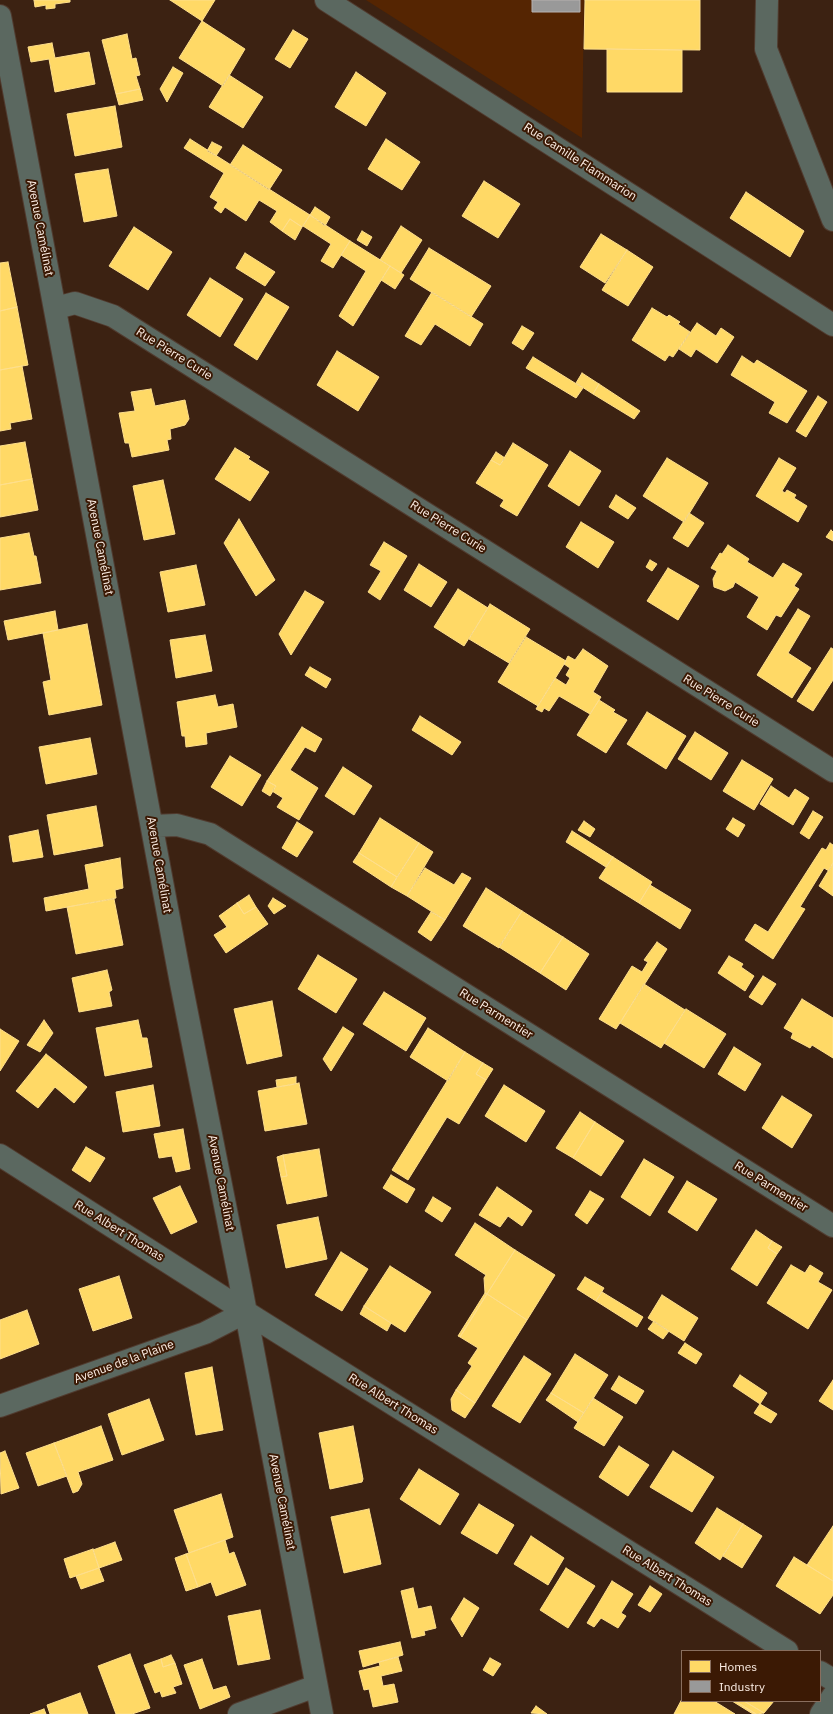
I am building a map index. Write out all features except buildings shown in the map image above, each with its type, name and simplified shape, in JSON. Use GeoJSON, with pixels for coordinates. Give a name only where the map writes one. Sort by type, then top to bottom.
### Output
{"type":"FeatureCollection","features":[{"type":"Feature","properties":{"kind":"street","name":"Rue Camille Flammarion"},"geometry":{"type":"LineString","coordinates":[[326,0],[833,325]]}},
{"type":"Feature","properties":{"kind":"street"},"geometry":{"type":"LineString","coordinates":[[767,0],[766,49],[833,220]]}},
{"type":"Feature","properties":{"kind":"street","name":"Avenue Camélinat"},"geometry":{"type":"LineString","coordinates":[[0,16],[56,308],[181,984],[246,1312],[322,1714]]}},
{"type":"Feature","properties":{"kind":"street","name":"Rue Pierre Curie"},"geometry":{"type":"LineString","coordinates":[[56,308],[75,303],[113,316],[833,771]]}},
{"type":"Feature","properties":{"kind":"street","name":"Rue Parmentier"},"geometry":{"type":"LineString","coordinates":[[152,826],[177,825],[210,834],[833,1226]]}},
{"type":"Feature","properties":{"kind":"street","name":"Rue Albert Thomas"},"geometry":{"type":"LineString","coordinates":[[0,1155],[246,1312],[785,1650]]}},
{"type":"Feature","properties":{"kind":"street","name":"Avenue de la Plaine"},"geometry":{"type":"LineString","coordinates":[[0,1406],[205,1333],[246,1312]]}},
{"type":"Feature","properties":{"kind":"street"},"geometry":{"type":"LineString","coordinates":[[821,1673],[833,1680]]}},
{"type":"Feature","properties":{"kind":"street"},"geometry":{"type":"LineString","coordinates":[[239,1714],[316,1686]]}},
{"type":"Feature","properties":{"kind":"street"},"geometry":{"type":"LineString","coordinates":[[821,1714],[833,1696]]}},
{"type":"Feature","properties":{"kind":"shaded area"},"geometry":{"type":"Polygon","coordinates":[[[366,0],[584,0],[582,138],[366,0]]]}}]}
